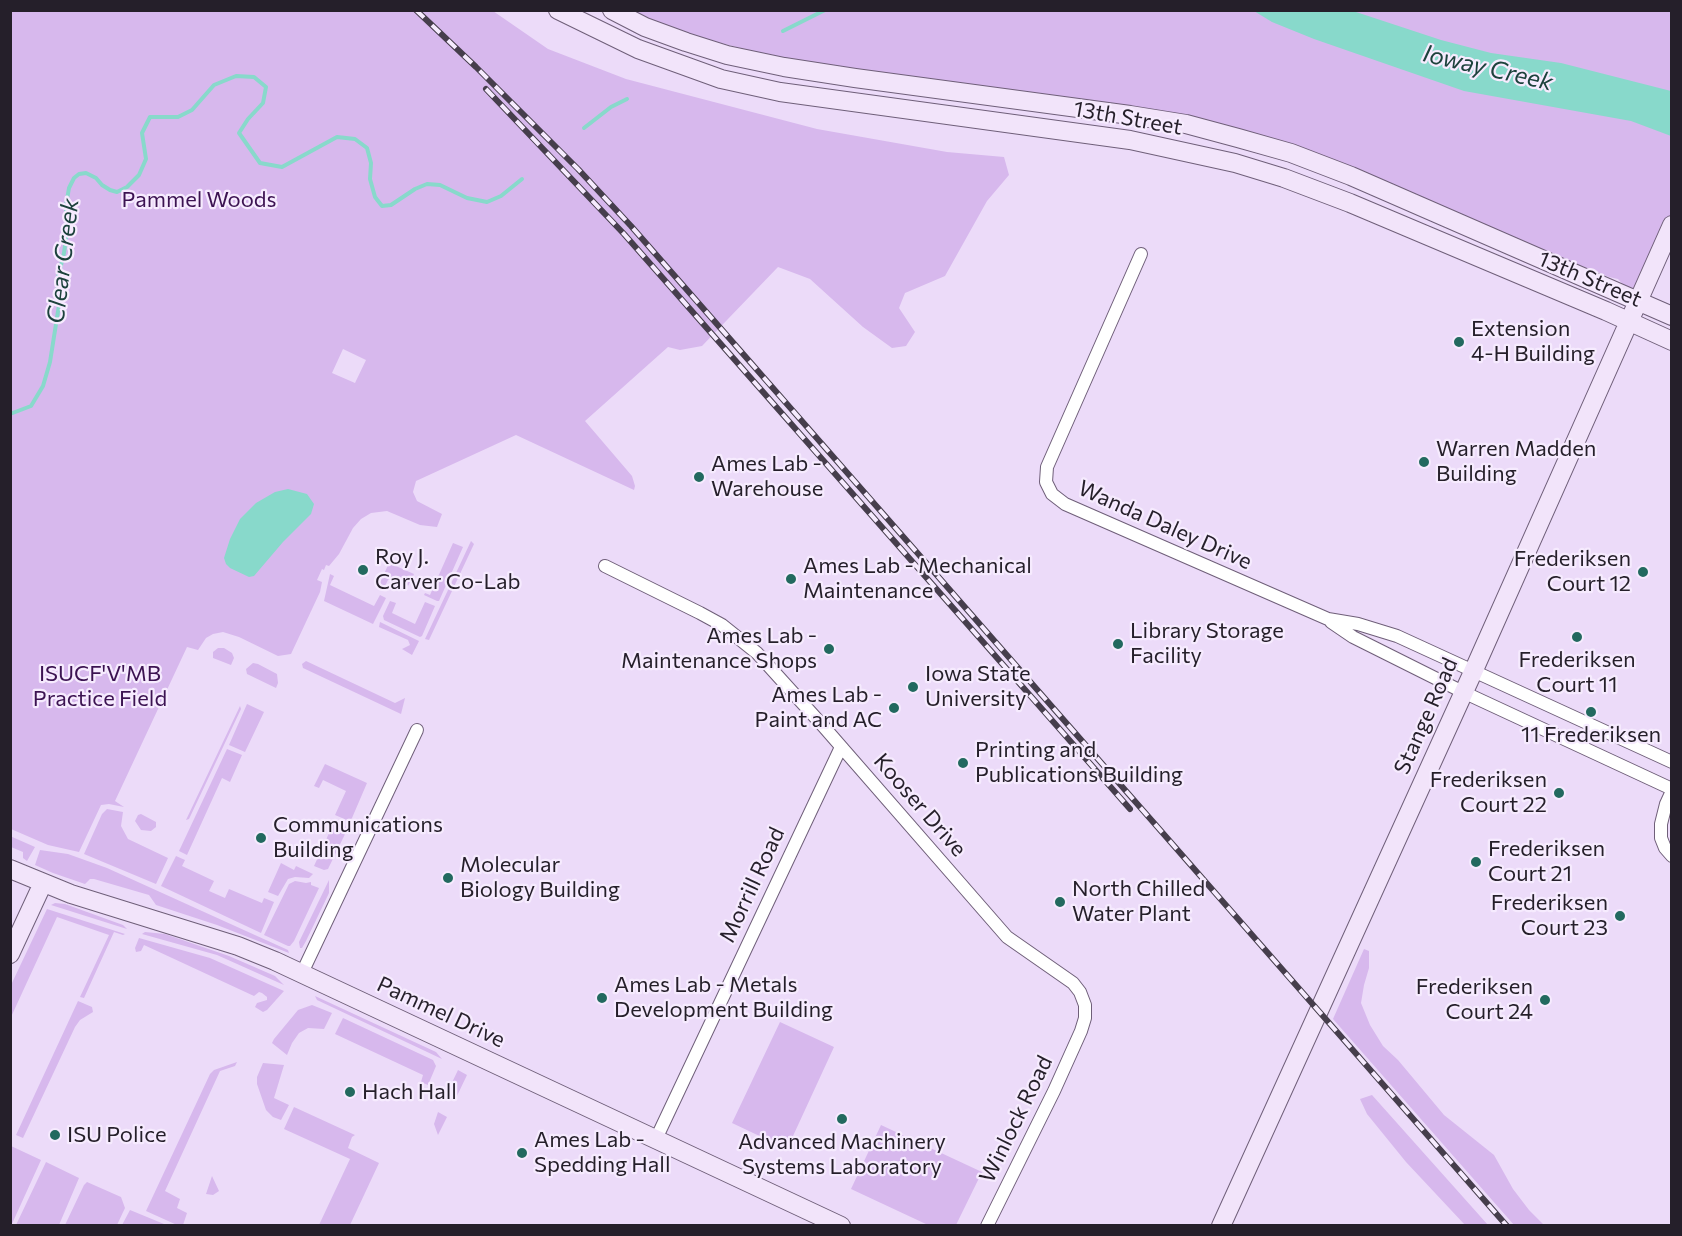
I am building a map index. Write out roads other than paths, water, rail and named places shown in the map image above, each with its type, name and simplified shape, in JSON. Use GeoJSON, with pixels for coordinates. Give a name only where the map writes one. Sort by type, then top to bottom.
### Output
{"type":"FeatureCollection","features":[{"type":"Feature","properties":{"kind":"main road","name":"13th Street"},"geometry":{"type":"LineString","coordinates":[[558,10],[638,49],[678,65],[731,81],[801,95],[1130,141],[1235,163],[1284,178],[1350,203],[1671,341]]}},
{"type":"Feature","properties":{"kind":"main road","name":"13th Street"},"geometry":{"type":"LineString","coordinates":[[612,10],[645,27],[727,55],[855,78],[1186,124],[1291,153],[1351,176],[1671,316]]}},
{"type":"Feature","properties":{"kind":"main road","name":"Stange Road"},"geometry":{"type":"LineString","coordinates":[[1221,1226],[1473,672],[1671,225]]}},
{"type":"Feature","properties":{"kind":"main road","name":"Pammel Drive"},"geometry":{"type":"LineString","coordinates":[[10,869],[108,907],[238,946],[841,1226]]}},
{"type":"Feature","properties":{"kind":"main road"},"geometry":{"type":"LineString","coordinates":[[10,954],[43,883]]}},
{"type":"Feature","properties":{"kind":"street","name":"Wanda Daley Drive"},"geometry":{"type":"LineString","coordinates":[[1141,254],[1047,467],[1046,482],[1052,494],[1065,504],[1328,619],[1358,624],[1397,636],[1671,762]]}},
{"type":"Feature","properties":{"kind":"street","name":"Kooser Drive"},"geometry":{"type":"LineString","coordinates":[[605,566],[700,613],[741,639],[768,664],[1006,937],[1073,983],[1085,1005],[1085,1018],[1081,1031]]}},
{"type":"Feature","properties":{"kind":"street"},"geometry":{"type":"LineString","coordinates":[[1328,619],[1353,637],[1463,692],[1671,790],[1661,824],[1661,837],[1671,856]]}},
{"type":"Feature","properties":{"kind":"street"},"geometry":{"type":"LineString","coordinates":[[302,974],[417,730]]}},
{"type":"Feature","properties":{"kind":"street","name":"Morrill Road"},"geometry":{"type":"LineString","coordinates":[[656,1139],[841,747]]}},
{"type":"Feature","properties":{"kind":"street","name":"Winlock Road"},"geometry":{"type":"LineString","coordinates":[[987,1226],[1081,1031]]}},
{"type":"Feature","properties":{"kind":"water","name":"Ioway Creek"},"geometry":{"type":"Polygon","coordinates":[[[1254,11],[1353,11],[1441,40],[1491,53],[1561,63],[1671,91],[1671,136],[1631,121],[1464,91],[1314,39],[1272,22],[1254,11]]]}},
{"type":"Feature","properties":{"kind":"water"},"geometry":{"type":"Polygon","coordinates":[[[288,489],[307,494],[314,504],[311,514],[254,576],[249,577],[230,568],[224,558],[240,519],[256,503],[275,492],[288,489]]]}},
{"type":"Feature","properties":{"kind":"waterway","name":"Clear Creek"},"geometry":{"type":"LineString","coordinates":[[783,31],[825,10]]}},
{"type":"Feature","properties":{"kind":"waterway","name":"Clear Creek"},"geometry":{"type":"LineString","coordinates":[[10,414],[31,406],[43,386],[50,362],[59,305],[57,281],[67,231],[66,205],[69,188],[74,178],[86,173],[110,190],[117,192],[127,187],[139,175],[146,159],[142,133],[150,117],[178,117],[192,110],[214,85],[236,76],[254,77],[266,87],[263,103],[239,133],[260,163],[282,167],[337,137],[355,139],[367,148],[371,163],[370,179],[375,197],[382,206],[391,205],[427,184],[440,185],[467,198],[487,202],[501,196],[522,179]]}},
{"type":"Feature","properties":{"kind":"waterway","name":"Clear Creek"},"geometry":{"type":"LineString","coordinates":[[584,128],[611,107],[627,99]]}},
{"type":"Feature","properties":{"kind":"railway"},"geometry":{"type":"LineString","coordinates":[[416,10],[578,169],[631,226],[1507,1226]]}},
{"type":"Feature","properties":{"kind":"railway"},"geometry":{"type":"LineString","coordinates":[[486,89],[624,234],[1130,809]]}},
{"type":"Feature","properties":{"kind":"place","name":"Extension 4-H Building"},"geometry":{"type":"Point","coordinates":[1459,342]}},
{"type":"Feature","properties":{"kind":"place","name":"Warren Madden Building"},"geometry":{"type":"Point","coordinates":[1424,462]}},
{"type":"Feature","properties":{"kind":"place","name":"Ames Lab - Warehouse"},"geometry":{"type":"Point","coordinates":[699,477]}},
{"type":"Feature","properties":{"kind":"place","name":"Roy J. Carver Co-Lab"},"geometry":{"type":"Point","coordinates":[363,570]}},
{"type":"Feature","properties":{"kind":"place","name":"Frederiksen Court 12"},"geometry":{"type":"Point","coordinates":[1643,572]}},
{"type":"Feature","properties":{"kind":"place","name":"Ames Lab - Mechanical Maintenance"},"geometry":{"type":"Point","coordinates":[791,579]}},
{"type":"Feature","properties":{"kind":"place","name":"Frederiksen Court 11"},"geometry":{"type":"Point","coordinates":[1577,637]}},
{"type":"Feature","properties":{"kind":"place","name":"Library Storage Facility"},"geometry":{"type":"Point","coordinates":[1118,644]}},
{"type":"Feature","properties":{"kind":"place","name":"Ames Lab - Maintenance Shops"},"geometry":{"type":"Point","coordinates":[829,649]}},
{"type":"Feature","properties":{"kind":"place","name":"Iowa State University"},"geometry":{"type":"Point","coordinates":[913,687]}},
{"type":"Feature","properties":{"kind":"place","name":"Ames Lab - Paint and AC"},"geometry":{"type":"Point","coordinates":[894,708]}},
{"type":"Feature","properties":{"kind":"place","name":"11 Frederiksen"},"geometry":{"type":"Point","coordinates":[1591,712]}},
{"type":"Feature","properties":{"kind":"place","name":"Printing and Publications Building"},"geometry":{"type":"Point","coordinates":[963,763]}},
{"type":"Feature","properties":{"kind":"place","name":"Frederiksen Court 22"},"geometry":{"type":"Point","coordinates":[1559,793]}},
{"type":"Feature","properties":{"kind":"place","name":"Communications Building"},"geometry":{"type":"Point","coordinates":[261,838]}},
{"type":"Feature","properties":{"kind":"place","name":"Frederiksen Court 21"},"geometry":{"type":"Point","coordinates":[1476,862]}},
{"type":"Feature","properties":{"kind":"place","name":"Molecular Biology Building"},"geometry":{"type":"Point","coordinates":[448,878]}},
{"type":"Feature","properties":{"kind":"place","name":"North Chilled Water Plant"},"geometry":{"type":"Point","coordinates":[1060,902]}},
{"type":"Feature","properties":{"kind":"place","name":"Frederiksen Court 23"},"geometry":{"type":"Point","coordinates":[1620,916]}},
{"type":"Feature","properties":{"kind":"place","name":"Ames Lab - Metals Development Building"},"geometry":{"type":"Point","coordinates":[602,998]}},
{"type":"Feature","properties":{"kind":"place","name":"Frederiksen Court 24"},"geometry":{"type":"Point","coordinates":[1545,1000]}},
{"type":"Feature","properties":{"kind":"place","name":"Hach Hall"},"geometry":{"type":"Point","coordinates":[350,1092]}},
{"type":"Feature","properties":{"kind":"place","name":"Advanced Machinery Systems Laboratory"},"geometry":{"type":"Point","coordinates":[842,1119]}},
{"type":"Feature","properties":{"kind":"place","name":"ISU Police"},"geometry":{"type":"Point","coordinates":[55,1135]}},
{"type":"Feature","properties":{"kind":"place","name":"Ames Lab - Spedding Hall"},"geometry":{"type":"Point","coordinates":[522,1153]}},
{"type":"Feature","properties":{"kind":"park label","name":"Pammel Woods"},"geometry":{"type":"Point","coordinates":[199,200]}},
{"type":"Feature","properties":{"kind":"park label","name":"ISUCF'V'MB Practice Field"},"geometry":{"type":"Point","coordinates":[100,686]}}]}
